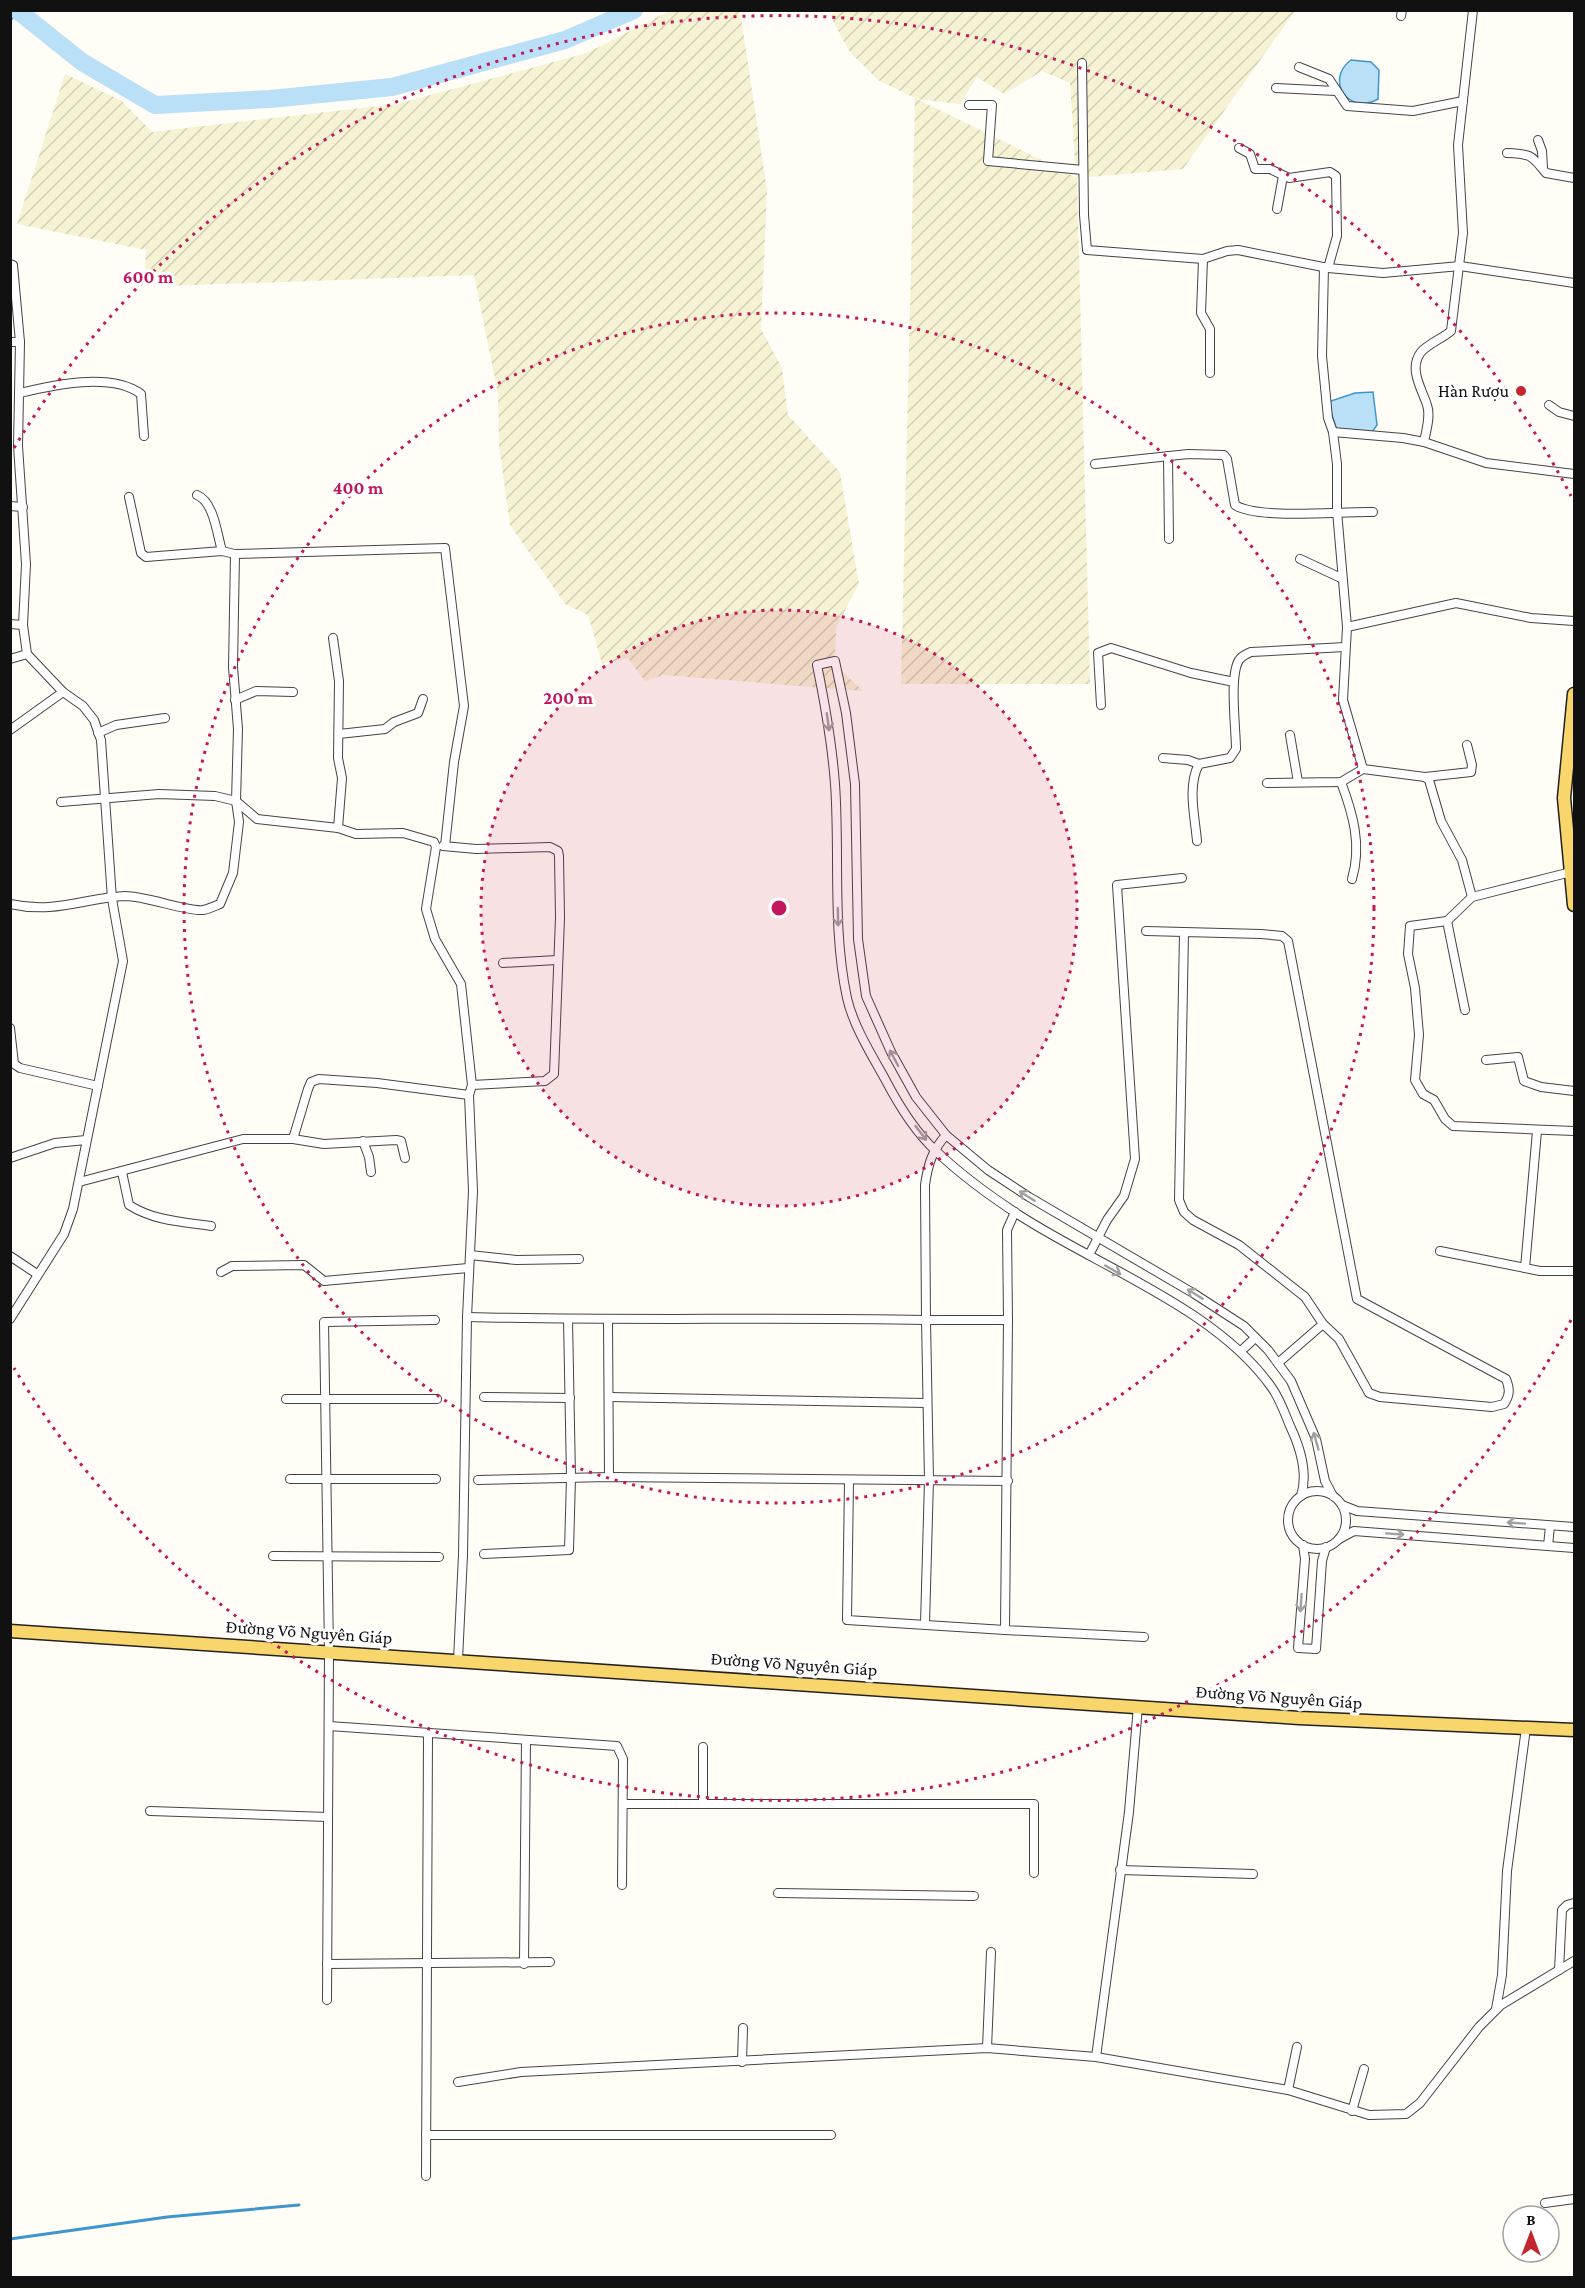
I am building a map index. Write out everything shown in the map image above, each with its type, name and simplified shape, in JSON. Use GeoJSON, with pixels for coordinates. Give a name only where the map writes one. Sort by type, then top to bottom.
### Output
{"type":"FeatureCollection","features":[{"type":"Feature","properties":{"kind":"main road"},"geometry":{"type":"LineString","coordinates":[[1575,694],[1570,770],[1564,798],[1575,905]]}},
{"type":"Feature","properties":{"kind":"main road","name":"Đường Võ Nguyên Giáp"},"geometry":{"type":"LineString","coordinates":[[10,1631],[1299,1718],[1575,1730]]}},
{"type":"Feature","properties":{"kind":"street"},"geometry":{"type":"LineString","coordinates":[[1424,442],[1428,414],[1427,405],[1419,390],[1418,357],[1423,350],[1451,331],[1460,266],[1464,213],[1458,145],[1473,10]]}},
{"type":"Feature","properties":{"kind":"street"},"geometry":{"type":"LineString","coordinates":[[1082,63],[1083,170],[1087,250],[1203,259],[1218,253],[1238,250],[1326,268],[1383,273],[1460,266],[1575,283]]}},
{"type":"Feature","properties":{"kind":"street"},"geometry":{"type":"LineString","coordinates":[[1299,67],[1329,79],[1347,106],[1396,112],[1432,108],[1463,101]]}},
{"type":"Feature","properties":{"kind":"street"},"geometry":{"type":"LineString","coordinates":[[1276,87],[1336,91]]}},
{"type":"Feature","properties":{"kind":"street"},"geometry":{"type":"LineString","coordinates":[[969,105],[990,104],[993,107],[988,161],[1083,170]]}},
{"type":"Feature","properties":{"kind":"street"},"geometry":{"type":"LineString","coordinates":[[1538,140],[1542,151],[1543,169]]}},
{"type":"Feature","properties":{"kind":"street"},"geometry":{"type":"LineString","coordinates":[[1239,148],[1251,153],[1255,169],[1270,169],[1292,178],[1330,172],[1337,178],[1337,236],[1326,268],[1322,356],[1328,418],[1333,432],[1337,464],[1341,578],[1347,627],[1343,700],[1363,770]]}},
{"type":"Feature","properties":{"kind":"street"},"geometry":{"type":"LineString","coordinates":[[1507,153],[1527,154],[1534,157],[1546,173],[1575,178]]}},
{"type":"Feature","properties":{"kind":"street"},"geometry":{"type":"LineString","coordinates":[[1276,209],[1283,176]]}},
{"type":"Feature","properties":{"kind":"street"},"geometry":{"type":"LineString","coordinates":[[1203,259],[1201,313],[1210,329],[1210,373]]}},
{"type":"Feature","properties":{"kind":"street"},"geometry":{"type":"LineString","coordinates":[[10,264],[13,265],[20,342],[20,393],[14,446],[23,507],[26,564],[23,625],[27,654],[63,692],[83,706],[94,720],[98,733],[112,899],[123,961],[79,1182],[64,1234],[10,1318]]}},
{"type":"Feature","properties":{"kind":"street"},"geometry":{"type":"LineString","coordinates":[[10,342],[20,342]]}},
{"type":"Feature","properties":{"kind":"street"},"geometry":{"type":"LineString","coordinates":[[20,393],[54,384],[88,382],[126,387],[141,394],[144,436]]}},
{"type":"Feature","properties":{"kind":"street"},"geometry":{"type":"LineString","coordinates":[[1549,405],[1559,412],[1575,416]]}},
{"type":"Feature","properties":{"kind":"street"},"geometry":{"type":"LineString","coordinates":[[1333,432],[1424,442],[1486,464],[1575,474]]}},
{"type":"Feature","properties":{"kind":"street"},"geometry":{"type":"LineString","coordinates":[[1095,464],[1167,456],[1224,455],[1227,459],[1235,505],[1241,508],[1271,514],[1373,512]]}},
{"type":"Feature","properties":{"kind":"street"},"geometry":{"type":"LineString","coordinates":[[1167,456],[1169,539]]}},
{"type":"Feature","properties":{"kind":"street"},"geometry":{"type":"LineString","coordinates":[[197,495],[202,497],[209,507],[222,551]]}},
{"type":"Feature","properties":{"kind":"street"},"geometry":{"type":"LineString","coordinates":[[129,496],[141,553],[146,557],[222,551],[235,554],[445,548],[464,706],[454,762],[445,846]]}},
{"type":"Feature","properties":{"kind":"street"},"geometry":{"type":"LineString","coordinates":[[10,506],[23,507]]}},
{"type":"Feature","properties":{"kind":"street"},"geometry":{"type":"LineString","coordinates":[[10,904],[28,908],[65,907],[125,896],[162,900],[201,910],[220,904],[233,873],[239,822],[236,801],[238,729],[233,667],[235,554]]}},
{"type":"Feature","properties":{"kind":"street"},"geometry":{"type":"LineString","coordinates":[[1300,559],[1341,578]]}},
{"type":"Feature","properties":{"kind":"street"},"geometry":{"type":"LineString","coordinates":[[1347,627],[1456,603],[1531,618],[1575,621]]}},
{"type":"Feature","properties":{"kind":"street"},"geometry":{"type":"LineString","coordinates":[[10,624],[23,625]]}},
{"type":"Feature","properties":{"kind":"street"},"geometry":{"type":"LineString","coordinates":[[333,638],[339,681],[338,758],[342,778],[338,828]]}},
{"type":"Feature","properties":{"kind":"street"},"geometry":{"type":"LineString","coordinates":[[1163,758],[1188,760],[1199,765],[1230,758],[1234,754],[1236,749],[1233,720],[1234,682],[1238,662],[1251,652],[1345,647]]}},
{"type":"Feature","properties":{"kind":"street"},"geometry":{"type":"LineString","coordinates":[[1101,705],[1098,653],[1106,649],[1191,673],[1234,682]]}},
{"type":"Feature","properties":{"kind":"street"},"geometry":{"type":"LineString","coordinates":[[10,659],[27,654]]}},
{"type":"Feature","properties":{"kind":"street"},"geometry":{"type":"LineString","coordinates":[[1575,1527],[1358,1511],[1342,1505],[1333,1496],[1325,1481],[1316,1438],[1291,1381],[1244,1326],[1193,1293],[1021,1192],[946,1135],[916,1097],[891,1052],[866,996],[858,939],[855,784],[846,713],[834,661],[817,665],[827,716],[835,784],[838,938],[848,1001],[873,1057],[900,1106],[934,1149],[973,1183],[1015,1212],[1183,1310],[1241,1351],[1274,1390],[1297,1440],[1305,1483],[1301,1496],[1293,1505],[1288,1523],[1296,1539],[1303,1545],[1312,1548],[1326,1547],[1354,1531],[1575,1548]]}},
{"type":"Feature","properties":{"kind":"street"},"geometry":{"type":"LineString","coordinates":[[236,700],[256,691],[293,692]]}},
{"type":"Feature","properties":{"kind":"street"},"geometry":{"type":"LineString","coordinates":[[10,730],[63,692]]}},
{"type":"Feature","properties":{"kind":"street"},"geometry":{"type":"LineString","coordinates":[[339,734],[385,729],[394,722],[418,713],[423,699]]}},
{"type":"Feature","properties":{"kind":"street"},"geometry":{"type":"LineString","coordinates":[[98,733],[116,725],[165,718]]}},
{"type":"Feature","properties":{"kind":"street"},"geometry":{"type":"LineString","coordinates":[[1290,735],[1298,782]]}},
{"type":"Feature","properties":{"kind":"street"},"geometry":{"type":"LineString","coordinates":[[1267,783],[1341,782],[1363,770],[1425,777],[1471,772],[1472,765],[1467,745]]}},
{"type":"Feature","properties":{"kind":"street"},"geometry":{"type":"LineString","coordinates":[[1197,841],[1193,786],[1199,765]]}},
{"type":"Feature","properties":{"kind":"street"},"geometry":{"type":"LineString","coordinates":[[1425,777],[1429,780],[1441,821],[1462,860],[1472,897]]}},
{"type":"Feature","properties":{"kind":"street"},"geometry":{"type":"LineString","coordinates":[[1341,782],[1356,834],[1356,860],[1352,879]]}},
{"type":"Feature","properties":{"kind":"street"},"geometry":{"type":"LineString","coordinates":[[61,802],[159,794],[216,796],[236,801],[257,819],[338,828],[356,834],[417,835],[434,842],[436,847],[426,909],[435,939],[461,984],[472,1085],[469,1095],[473,1191],[468,1268],[463,1555],[458,1660]]}},
{"type":"Feature","properties":{"kind":"street"},"geometry":{"type":"LineString","coordinates":[[436,847],[550,848],[558,851],[561,918],[557,960],[554,1074],[545,1081],[472,1085]]}},
{"type":"Feature","properties":{"kind":"street"},"geometry":{"type":"LineString","coordinates":[[1572,866],[1472,897],[1447,921],[1410,926],[1408,954],[1415,988],[1419,1035],[1415,1080],[1423,1094],[1434,1100],[1451,1125],[1575,1131]]}},
{"type":"Feature","properties":{"kind":"street"},"geometry":{"type":"LineString","coordinates":[[1089,1255],[1124,1196],[1135,1159],[1117,885],[1182,878]]}},
{"type":"Feature","properties":{"kind":"street"},"geometry":{"type":"LineString","coordinates":[[1447,921],[1465,1010]]}},
{"type":"Feature","properties":{"kind":"street"},"geometry":{"type":"LineString","coordinates":[[1146,931],[1261,934],[1282,936],[1288,941],[1357,1299],[1506,1379],[1509,1396],[1504,1404],[1492,1407],[1380,1397],[1369,1393],[1339,1339],[1323,1324],[1305,1297],[1239,1245],[1193,1220],[1184,1212],[1179,1200],[1184,933]]}},
{"type":"Feature","properties":{"kind":"street"},"geometry":{"type":"LineString","coordinates":[[503,963],[557,960]]}},
{"type":"Feature","properties":{"kind":"street"},"geometry":{"type":"LineString","coordinates":[[10,1028],[14,1064],[20,1068],[98,1086]]}},
{"type":"Feature","properties":{"kind":"street"},"geometry":{"type":"LineString","coordinates":[[1486,1060],[1518,1057],[1524,1081],[1541,1087],[1575,1091]]}},
{"type":"Feature","properties":{"kind":"street"},"geometry":{"type":"LineString","coordinates":[[293,1139],[308,1089],[311,1082],[319,1078],[469,1095]]}},
{"type":"Feature","properties":{"kind":"street"},"geometry":{"type":"LineString","coordinates":[[1525,1269],[1538,1131]]}},
{"type":"Feature","properties":{"kind":"street"},"geometry":{"type":"LineString","coordinates":[[925,1624],[929,1480],[926,1403],[925,1185],[928,1164],[934,1149],[946,1135]]}},
{"type":"Feature","properties":{"kind":"street"},"geometry":{"type":"LineString","coordinates":[[79,1182],[243,1139],[293,1139],[324,1144],[401,1141],[405,1158]]}},
{"type":"Feature","properties":{"kind":"street"},"geometry":{"type":"LineString","coordinates":[[10,1158],[55,1143],[86,1140]]}},
{"type":"Feature","properties":{"kind":"street"},"geometry":{"type":"LineString","coordinates":[[363,1141],[369,1157],[371,1172]]}},
{"type":"Feature","properties":{"kind":"street"},"geometry":{"type":"LineString","coordinates":[[122,1172],[129,1205],[153,1217],[211,1226]]}},
{"type":"Feature","properties":{"kind":"street"},"geometry":{"type":"LineString","coordinates":[[1005,1630],[1008,1481],[1007,1230],[1015,1212]]}},
{"type":"Feature","properties":{"kind":"street"},"geometry":{"type":"LineString","coordinates":[[1440,1251],[1525,1269],[1575,1271]]}},
{"type":"Feature","properties":{"kind":"street"},"geometry":{"type":"LineString","coordinates":[[10,1256],[37,1274]]}},
{"type":"Feature","properties":{"kind":"street"},"geometry":{"type":"LineString","coordinates":[[470,1256],[516,1260],[579,1259]]}},
{"type":"Feature","properties":{"kind":"street"},"geometry":{"type":"LineString","coordinates":[[221,1272],[232,1266],[304,1265],[324,1281],[468,1268]]}},
{"type":"Feature","properties":{"kind":"street"},"geometry":{"type":"LineString","coordinates":[[467,1317],[608,1320],[765,1316],[1008,1320]]}},
{"type":"Feature","properties":{"kind":"street"},"geometry":{"type":"LineString","coordinates":[[484,1554],[569,1550],[571,1478],[568,1319]]}},
{"type":"Feature","properties":{"kind":"street"},"geometry":{"type":"LineString","coordinates":[[327,2000],[330,1652],[324,1322],[435,1320]]}},
{"type":"Feature","properties":{"kind":"street"},"geometry":{"type":"LineString","coordinates":[[608,1320],[609,1477]]}},
{"type":"Feature","properties":{"kind":"street"},"geometry":{"type":"LineString","coordinates":[[1278,1364],[1323,1324]]}},
{"type":"Feature","properties":{"kind":"street"},"geometry":{"type":"LineString","coordinates":[[1241,1351],[1256,1338]]}},
{"type":"Feature","properties":{"kind":"street"},"geometry":{"type":"LineString","coordinates":[[484,1396],[570,1398]]}},
{"type":"Feature","properties":{"kind":"street"},"geometry":{"type":"LineString","coordinates":[[609,1397],[926,1403]]}},
{"type":"Feature","properties":{"kind":"street"},"geometry":{"type":"LineString","coordinates":[[286,1399],[437,1400]]}},
{"type":"Feature","properties":{"kind":"street"},"geometry":{"type":"LineString","coordinates":[[478,1480],[609,1477],[1008,1481]]}},
{"type":"Feature","properties":{"kind":"street"},"geometry":{"type":"LineString","coordinates":[[290,1479],[436,1479]]}},
{"type":"Feature","properties":{"kind":"street"},"geometry":{"type":"LineString","coordinates":[[849,1481],[848,1620],[1144,1637]]}},
{"type":"Feature","properties":{"kind":"street"},"geometry":{"type":"LineString","coordinates":[[1301,1496],[1315,1491],[1333,1496]]}},
{"type":"Feature","properties":{"kind":"street"},"geometry":{"type":"LineString","coordinates":[[1339,1539],[1346,1521],[1342,1505]]}},
{"type":"Feature","properties":{"kind":"street"},"geometry":{"type":"LineString","coordinates":[[1548,1546],[1550,1526]]}},
{"type":"Feature","properties":{"kind":"street"},"geometry":{"type":"LineString","coordinates":[[1303,1545],[1305,1559],[1298,1648],[1316,1649],[1322,1561],[1326,1547]]}},
{"type":"Feature","properties":{"kind":"street"},"geometry":{"type":"LineString","coordinates":[[273,1556],[439,1557]]}},
{"type":"Feature","properties":{"kind":"street"},"geometry":{"type":"LineString","coordinates":[[1096,2057],[1131,1792],[1138,1706]]}},
{"type":"Feature","properties":{"kind":"street"},"geometry":{"type":"LineString","coordinates":[[329,1726],[428,1735],[617,1746],[623,1759],[622,1885]]}},
{"type":"Feature","properties":{"kind":"street"},"geometry":{"type":"LineString","coordinates":[[1496,2010],[1502,1975],[1507,1871],[1526,1728]]}},
{"type":"Feature","properties":{"kind":"street"},"geometry":{"type":"LineString","coordinates":[[426,2176],[428,1735]]}},
{"type":"Feature","properties":{"kind":"street"},"geometry":{"type":"LineString","coordinates":[[524,1964],[526,1740]]}},
{"type":"Feature","properties":{"kind":"street"},"geometry":{"type":"LineString","coordinates":[[703,1747],[703,1804]]}},
{"type":"Feature","properties":{"kind":"street"},"geometry":{"type":"LineString","coordinates":[[623,1804],[1034,1804],[1034,1873]]}},
{"type":"Feature","properties":{"kind":"street"},"geometry":{"type":"LineString","coordinates":[[150,1812],[328,1817]]}},
{"type":"Feature","properties":{"kind":"street"},"geometry":{"type":"LineString","coordinates":[[1120,1870],[1253,1874]]}},
{"type":"Feature","properties":{"kind":"street"},"geometry":{"type":"LineString","coordinates":[[778,1893],[974,1896]]}},
{"type":"Feature","properties":{"kind":"street"},"geometry":{"type":"LineString","coordinates":[[1558,1971],[1562,1910],[1567,1905],[1575,1903]]}},
{"type":"Feature","properties":{"kind":"street"},"geometry":{"type":"LineString","coordinates":[[987,2048],[991,1952]]}},
{"type":"Feature","properties":{"kind":"street"},"geometry":{"type":"LineString","coordinates":[[458,2082],[520,2072],[987,2048],[1096,2057],[1288,2090],[1370,2115],[1406,2114],[1420,2103],[1472,2035],[1496,2010],[1575,1961]]}},
{"type":"Feature","properties":{"kind":"street"},"geometry":{"type":"LineString","coordinates":[[327,1964],[550,1962]]}},
{"type":"Feature","properties":{"kind":"street"},"geometry":{"type":"LineString","coordinates":[[742,2061],[743,2028]]}},
{"type":"Feature","properties":{"kind":"street"},"geometry":{"type":"LineString","coordinates":[[1288,2090],[1297,2047]]}},
{"type":"Feature","properties":{"kind":"street"},"geometry":{"type":"LineString","coordinates":[[1352,2111],[1364,2069]]}},
{"type":"Feature","properties":{"kind":"street"},"geometry":{"type":"LineString","coordinates":[[426,2135],[831,2135]]}},
{"type":"Feature","properties":{"kind":"street"},"geometry":{"type":"LineString","coordinates":[[1545,2203],[1575,2199]]}},
{"type":"Feature","properties":{"kind":"shaded area"},"geometry":{"type":"Polygon","coordinates":[[[839,10],[1295,11],[1183,169],[1077,178],[1090,684],[901,684],[915,98],[878,80],[849,51],[830,15],[839,10]],[[1042,71],[1004,94],[977,77],[960,104],[917,99],[1076,177],[1070,83],[1042,71]]]}},
{"type":"Feature","properties":{"kind":"shaded area"},"geometry":{"type":"Polygon","coordinates":[[[669,11],[740,11],[767,190],[761,329],[782,368],[788,415],[840,472],[859,584],[836,627],[835,665],[863,691],[663,675],[645,681],[628,658],[602,664],[588,615],[565,604],[510,525],[499,446],[498,394],[474,275],[168,286],[163,274],[145,273],[146,250],[17,224],[65,74],[122,101],[152,132],[397,104],[587,53],[669,11]]]}},
{"type":"Feature","properties":{"kind":"water"},"geometry":{"type":"Polygon","coordinates":[[[1351,60],[1371,62],[1379,70],[1378,99],[1358,103],[1344,93],[1340,86],[1340,77],[1343,68],[1351,60]]]}},
{"type":"Feature","properties":{"kind":"water"},"geometry":{"type":"Polygon","coordinates":[[[1373,392],[1377,425],[1372,432],[1337,431],[1328,402],[1355,393],[1373,392]]]}},
{"type":"Feature","properties":{"kind":"waterway"},"geometry":{"type":"LineString","coordinates":[[10,21],[17,10]]}},
{"type":"Feature","properties":{"kind":"waterway"},"geometry":{"type":"LineString","coordinates":[[17,10],[82,62],[155,105],[270,99],[392,87],[565,40],[634,10]]}},
{"type":"Feature","properties":{"kind":"waterway"},"geometry":{"type":"LineString","coordinates":[[10,2239],[167,2217],[299,2205]]}},
{"type":"Feature","properties":{"kind":"place","name":"Hàn Rượu"},"geometry":{"type":"Point","coordinates":[1521,391]}}]}
